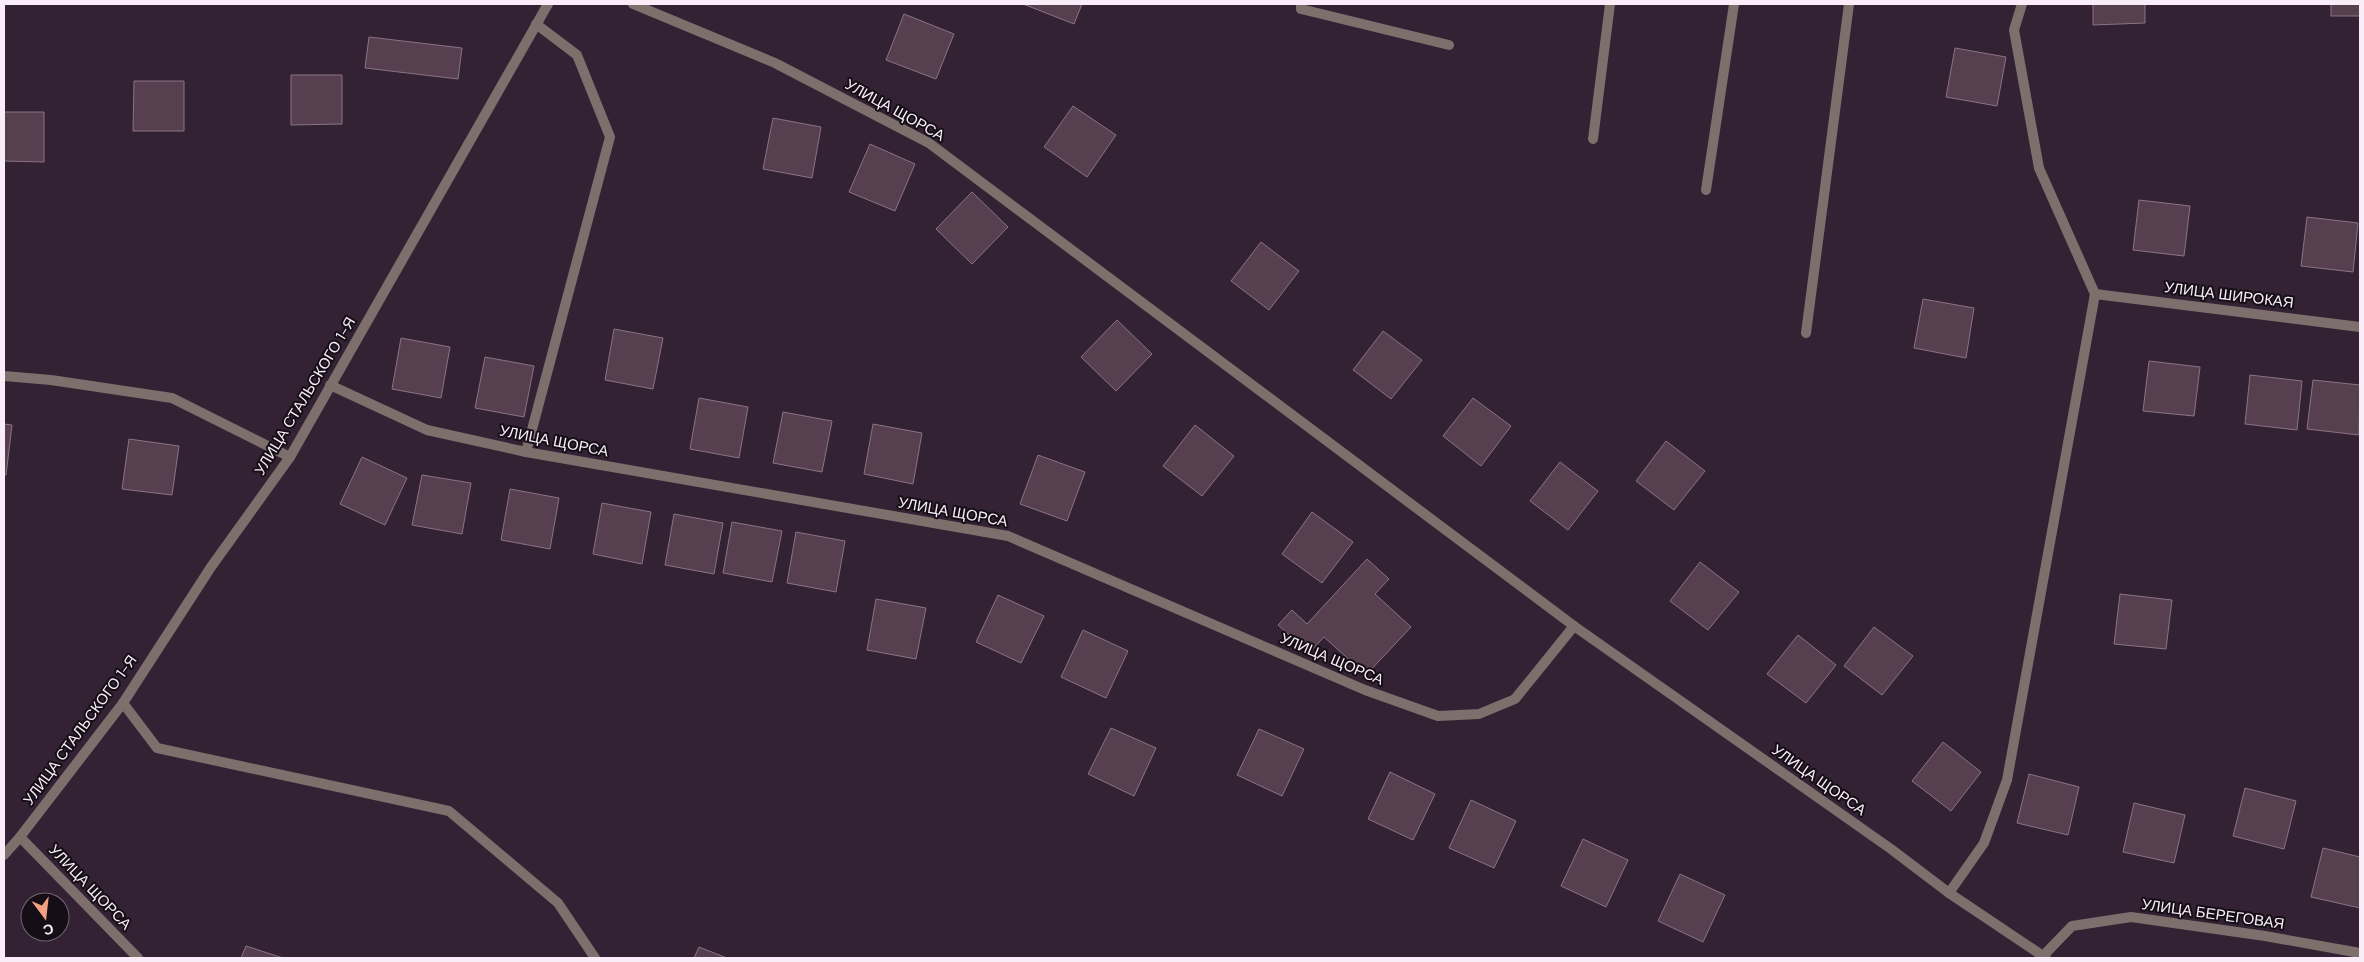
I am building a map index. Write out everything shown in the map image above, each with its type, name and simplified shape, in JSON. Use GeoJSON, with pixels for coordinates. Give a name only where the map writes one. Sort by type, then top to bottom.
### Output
{"type":"FeatureCollection","features":[{"type":"Feature","properties":{"kind":"street","name":"УЛИЦА СТАЛЬСКОГО 1-Я"},"geometry":{"type":"LineString","coordinates":[[4,855],[20,837],[123,702],[211,567],[290,457],[548,4]]}},
{"type":"Feature","properties":{"kind":"street","name":"УЛИЦА ЩОРСА"},"geometry":{"type":"LineString","coordinates":[[633,4],[775,64],[929,144],[1574,626],[1891,849],[1949,893],[2044,957]]}},
{"type":"Feature","properties":{"kind":"street"},"geometry":{"type":"LineString","coordinates":[[1301,4],[1301,9],[1449,45]]}},
{"type":"Feature","properties":{"kind":"street"},"geometry":{"type":"LineString","coordinates":[[1593,139],[1610,4]]}},
{"type":"Feature","properties":{"kind":"street"},"geometry":{"type":"LineString","coordinates":[[1706,190],[1734,4]]}},
{"type":"Feature","properties":{"kind":"street"},"geometry":{"type":"LineString","coordinates":[[1806,333],[1849,4]]}},
{"type":"Feature","properties":{"kind":"street"},"geometry":{"type":"LineString","coordinates":[[1949,893],[1984,842],[2007,780],[2094,294],[2039,168],[2014,30],[2022,4]]}},
{"type":"Feature","properties":{"kind":"street"},"geometry":{"type":"LineString","coordinates":[[526,452],[610,137],[577,55],[536,24]]}},
{"type":"Feature","properties":{"kind":"street","name":"УЛИЦА ШИРОКАЯ"},"geometry":{"type":"LineString","coordinates":[[2094,294],[2360,327]]}},
{"type":"Feature","properties":{"kind":"street"},"geometry":{"type":"LineString","coordinates":[[4,376],[51,380],[172,398],[290,457]]}},
{"type":"Feature","properties":{"kind":"street","name":"УЛИЦА ЩОРСА"},"geometry":{"type":"LineString","coordinates":[[330,385],[427,430],[526,452],[1008,536],[1365,690],[1438,716],[1479,714],[1515,699],[1574,626]]}},
{"type":"Feature","properties":{"kind":"street"},"geometry":{"type":"LineString","coordinates":[[123,702],[157,748],[449,811],[558,903],[595,958]]}},
{"type":"Feature","properties":{"kind":"street","name":"УЛИЦА ЩОРСА"},"geometry":{"type":"LineString","coordinates":[[20,837],[138,958]]}},
{"type":"Feature","properties":{"kind":"street","name":"УЛИЦА БЕРЕГОВАЯ"},"geometry":{"type":"LineString","coordinates":[[2044,957],[2072,926],[2131,917],[2266,936],[2360,953]]}},
{"type":"Feature","properties":{"kind":"building"},"geometry":{"type":"Polygon","coordinates":[[[1023,4],[1082,4],[1074,24],[1023,4]]]}},
{"type":"Feature","properties":{"kind":"building"},"geometry":{"type":"Polygon","coordinates":[[[2093,4],[2145,4],[2145,23],[2093,25],[2093,4]]]}},
{"type":"Feature","properties":{"kind":"building"},"geometry":{"type":"Polygon","coordinates":[[[2331,4],[2360,4],[2360,16],[2331,16],[2331,4]]]}},
{"type":"Feature","properties":{"kind":"building"},"geometry":{"type":"Polygon","coordinates":[[[904,14],[954,34],[936,79],[886,60],[904,14]]]}},
{"type":"Feature","properties":{"kind":"building"},"geometry":{"type":"Polygon","coordinates":[[[369,37],[462,48],[458,79],[365,68],[369,37]]]}},
{"type":"Feature","properties":{"kind":"building"},"geometry":{"type":"Polygon","coordinates":[[[1955,48],[2006,57],[1997,106],[1946,97],[1955,48]]]}},
{"type":"Feature","properties":{"kind":"building"},"geometry":{"type":"Polygon","coordinates":[[[291,75],[342,75],[342,124],[291,125],[291,75]]]}},
{"type":"Feature","properties":{"kind":"building"},"geometry":{"type":"Polygon","coordinates":[[[134,81],[184,81],[184,131],[133,131],[134,81]]]}},
{"type":"Feature","properties":{"kind":"building"},"geometry":{"type":"Polygon","coordinates":[[[1073,106],[1116,135],[1087,177],[1044,147],[1073,106]]]}},
{"type":"Feature","properties":{"kind":"building"},"geometry":{"type":"Polygon","coordinates":[[[4,112],[44,112],[44,162],[4,161],[4,112]]]}},
{"type":"Feature","properties":{"kind":"building"},"geometry":{"type":"Polygon","coordinates":[[[773,118],[821,127],[812,178],[763,169],[773,118]]]}},
{"type":"Feature","properties":{"kind":"building"},"geometry":{"type":"Polygon","coordinates":[[[870,144],[915,164],[895,211],[849,192],[870,144]]]}},
{"type":"Feature","properties":{"kind":"building"},"geometry":{"type":"Polygon","coordinates":[[[972,192],[1008,227],[972,264],[936,229],[972,192]]]}},
{"type":"Feature","properties":{"kind":"building"},"geometry":{"type":"Polygon","coordinates":[[[2139,200],[2190,206],[2184,256],[2133,250],[2139,200]]]}},
{"type":"Feature","properties":{"kind":"building"},"geometry":{"type":"Polygon","coordinates":[[[2307,217],[2358,223],[2353,272],[2301,266],[2307,217]]]}},
{"type":"Feature","properties":{"kind":"building"},"geometry":{"type":"Polygon","coordinates":[[[1261,242],[1299,271],[1269,310],[1231,281],[1261,242]]]}},
{"type":"Feature","properties":{"kind":"building"},"geometry":{"type":"Polygon","coordinates":[[[1923,299],[1974,308],[1966,358],[1914,348],[1923,299]]]}},
{"type":"Feature","properties":{"kind":"building"},"geometry":{"type":"Polygon","coordinates":[[[1117,320],[1152,354],[1116,391],[1081,357],[1117,320]]]}},
{"type":"Feature","properties":{"kind":"building"},"geometry":{"type":"Polygon","coordinates":[[[614,329],[663,338],[653,389],[605,380],[614,329]]]}},
{"type":"Feature","properties":{"kind":"building"},"geometry":{"type":"Polygon","coordinates":[[[1383,331],[1422,360],[1391,399],[1353,370],[1383,331]]]}},
{"type":"Feature","properties":{"kind":"building"},"geometry":{"type":"Polygon","coordinates":[[[401,338],[450,347],[441,398],[392,389],[401,338]]]}},
{"type":"Feature","properties":{"kind":"building"},"geometry":{"type":"Polygon","coordinates":[[[485,357],[534,366],[524,417],[475,408],[485,357]]]}},
{"type":"Feature","properties":{"kind":"building"},"geometry":{"type":"Polygon","coordinates":[[[2149,361],[2200,367],[2194,416],[2143,411],[2149,361]]]}},
{"type":"Feature","properties":{"kind":"building"},"geometry":{"type":"Polygon","coordinates":[[[2250,375],[2302,381],[2297,430],[2245,424],[2250,375]]]}},
{"type":"Feature","properties":{"kind":"building"},"geometry":{"type":"Polygon","coordinates":[[[2313,380],[2360,385],[2359,435],[2307,429],[2313,380]]]}},
{"type":"Feature","properties":{"kind":"building"},"geometry":{"type":"Polygon","coordinates":[[[699,398],[748,407],[739,458],[690,449],[699,398]]]}},
{"type":"Feature","properties":{"kind":"building"},"geometry":{"type":"Polygon","coordinates":[[[1473,398],[1511,426],[1481,466],[1443,436],[1473,398]]]}},
{"type":"Feature","properties":{"kind":"building"},"geometry":{"type":"Polygon","coordinates":[[[783,412],[832,421],[822,472],[773,463],[783,412]]]}},
{"type":"Feature","properties":{"kind":"building"},"geometry":{"type":"Polygon","coordinates":[[[4,424],[12,425],[6,475],[4,475],[4,424]]]}},
{"type":"Feature","properties":{"kind":"building"},"geometry":{"type":"Polygon","coordinates":[[[873,424],[922,433],[913,484],[864,474],[873,424]]]}},
{"type":"Feature","properties":{"kind":"building"},"geometry":{"type":"Polygon","coordinates":[[[1195,425],[1234,456],[1202,496],[1163,466],[1195,425]]]}},
{"type":"Feature","properties":{"kind":"building"},"geometry":{"type":"Polygon","coordinates":[[[129,439],[179,446],[172,495],[122,489],[129,439]]]}},
{"type":"Feature","properties":{"kind":"building"},"geometry":{"type":"Polygon","coordinates":[[[1666,441],[1705,471],[1674,510],[1636,481],[1666,441]]]}},
{"type":"Feature","properties":{"kind":"building"},"geometry":{"type":"Polygon","coordinates":[[[1038,455],[1085,472],[1067,521],[1020,504],[1038,455]]]}},
{"type":"Feature","properties":{"kind":"building"},"geometry":{"type":"Polygon","coordinates":[[[362,457],[407,478],[385,525],[340,504],[362,457]]]}},
{"type":"Feature","properties":{"kind":"building"},"geometry":{"type":"Polygon","coordinates":[[[1560,462],[1598,491],[1568,530],[1530,501],[1560,462]]]}},
{"type":"Feature","properties":{"kind":"building"},"geometry":{"type":"Polygon","coordinates":[[[422,475],[471,483],[462,534],[412,525],[422,475]]]}},
{"type":"Feature","properties":{"kind":"building"},"geometry":{"type":"Polygon","coordinates":[[[510,489],[559,498],[550,549],[501,540],[510,489]]]}},
{"type":"Feature","properties":{"kind":"building"},"geometry":{"type":"Polygon","coordinates":[[[602,503],[651,512],[642,564],[593,554],[602,503]]]}},
{"type":"Feature","properties":{"kind":"building"},"geometry":{"type":"Polygon","coordinates":[[[1312,512],[1353,542],[1322,583],[1282,554],[1312,512]]]}},
{"type":"Feature","properties":{"kind":"building"},"geometry":{"type":"Polygon","coordinates":[[[674,514],[723,523],[714,574],[665,565],[674,514]]]}},
{"type":"Feature","properties":{"kind":"building"},"geometry":{"type":"Polygon","coordinates":[[[732,522],[782,531],[772,582],[723,573],[732,522]]]}},
{"type":"Feature","properties":{"kind":"building"},"geometry":{"type":"Polygon","coordinates":[[[796,532],[845,541],[836,592],[787,583],[796,532]]]}},
{"type":"Feature","properties":{"kind":"building"},"geometry":{"type":"Polygon","coordinates":[[[1367,559],[1389,579],[1375,594],[1411,627],[1366,675],[1324,637],[1309,653],[1278,625],[1292,610],[1307,624],[1367,559]]]}},
{"type":"Feature","properties":{"kind":"building"},"geometry":{"type":"Polygon","coordinates":[[[1700,562],[1739,592],[1708,630],[1670,601],[1700,562]]]}},
{"type":"Feature","properties":{"kind":"building"},"geometry":{"type":"Polygon","coordinates":[[[2120,594],[2172,600],[2166,649],[2114,644],[2120,594]]]}},
{"type":"Feature","properties":{"kind":"building"},"geometry":{"type":"Polygon","coordinates":[[[998,595],[1044,616],[1021,663],[976,642],[998,595]]]}},
{"type":"Feature","properties":{"kind":"building"},"geometry":{"type":"Polygon","coordinates":[[[876,599],[926,608],[916,659],[867,650],[876,599]]]}},
{"type":"Feature","properties":{"kind":"building"},"geometry":{"type":"Polygon","coordinates":[[[1874,627],[1913,656],[1882,695],[1844,666],[1874,627]]]}},
{"type":"Feature","properties":{"kind":"building"},"geometry":{"type":"Polygon","coordinates":[[[1083,630],[1128,651],[1106,698],[1061,677],[1083,630]]]}},
{"type":"Feature","properties":{"kind":"building"},"geometry":{"type":"Polygon","coordinates":[[[1798,635],[1836,665],[1806,703],[1767,674],[1798,635]]]}},
{"type":"Feature","properties":{"kind":"building"},"geometry":{"type":"Polygon","coordinates":[[[1111,728],[1156,748],[1134,796],[1088,774],[1111,728]]]}},
{"type":"Feature","properties":{"kind":"building"},"geometry":{"type":"Polygon","coordinates":[[[1259,729],[1304,749],[1282,796],[1237,775],[1259,729]]]}},
{"type":"Feature","properties":{"kind":"building"},"geometry":{"type":"Polygon","coordinates":[[[1943,742],[1981,772],[1951,811],[1912,781],[1943,742]]]}},
{"type":"Feature","properties":{"kind":"building"},"geometry":{"type":"Polygon","coordinates":[[[1390,772],[1435,794],[1413,840],[1368,819],[1390,772]]]}},
{"type":"Feature","properties":{"kind":"building"},"geometry":{"type":"Polygon","coordinates":[[[2029,774],[2079,787],[2068,835],[2017,823],[2029,774]]]}},
{"type":"Feature","properties":{"kind":"building"},"geometry":{"type":"Polygon","coordinates":[[[2245,788],[2296,801],[2284,849],[2233,836],[2245,788]]]}},
{"type":"Feature","properties":{"kind":"building"},"geometry":{"type":"Polygon","coordinates":[[[1471,800],[1516,821],[1494,868],[1449,848],[1471,800]]]}},
{"type":"Feature","properties":{"kind":"building"},"geometry":{"type":"Polygon","coordinates":[[[2134,803],[2185,815],[2174,863],[2123,852],[2134,803]]]}},
{"type":"Feature","properties":{"kind":"building"},"geometry":{"type":"Polygon","coordinates":[[[1583,839],[1628,860],[1606,907],[1561,886],[1583,839]]]}},
{"type":"Feature","properties":{"kind":"building"},"geometry":{"type":"Polygon","coordinates":[[[2323,848],[2360,857],[2360,908],[2311,897],[2323,848]]]}},
{"type":"Feature","properties":{"kind":"building"},"geometry":{"type":"Polygon","coordinates":[[[1680,874],[1725,895],[1703,942],[1658,921],[1680,874]]]}},
{"type":"Feature","properties":{"kind":"building"},"geometry":{"type":"Polygon","coordinates":[[[246,946],[283,958],[241,958],[246,946]]]}},
{"type":"Feature","properties":{"kind":"building"},"geometry":{"type":"Polygon","coordinates":[[[699,947],[727,958],[694,958],[699,947]]]}}]}
